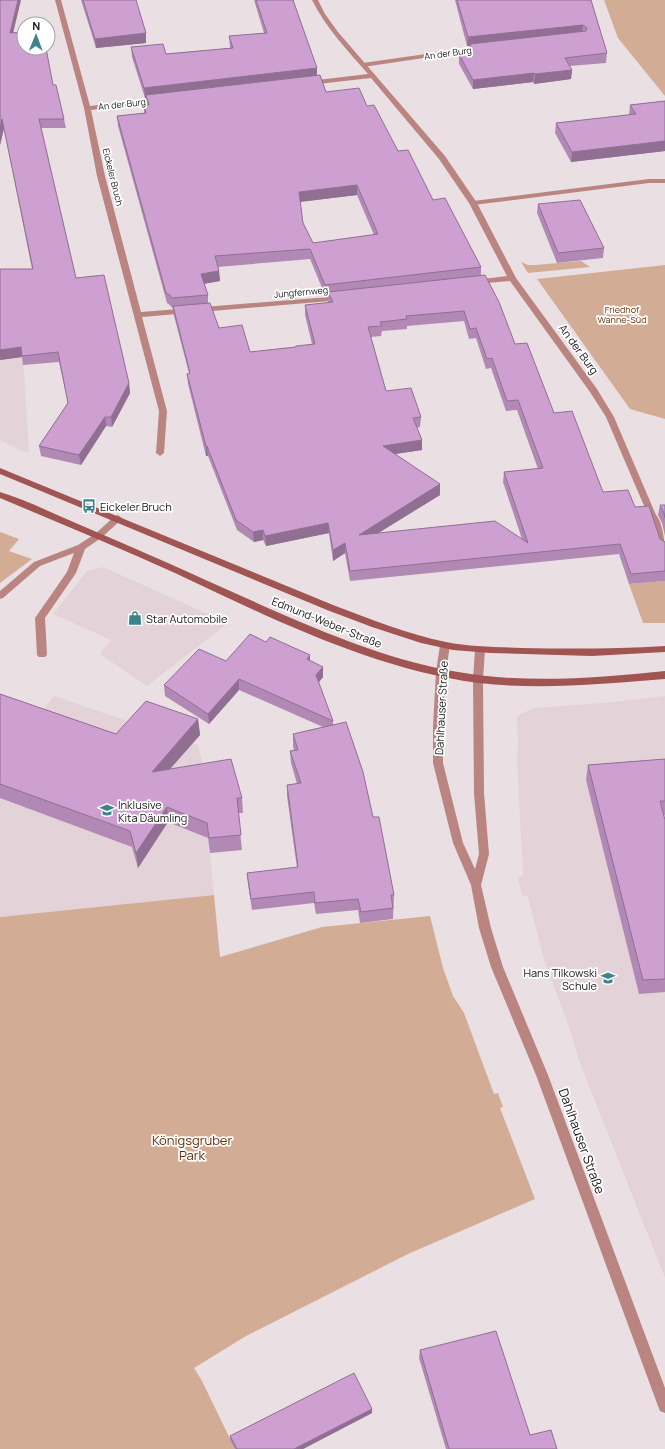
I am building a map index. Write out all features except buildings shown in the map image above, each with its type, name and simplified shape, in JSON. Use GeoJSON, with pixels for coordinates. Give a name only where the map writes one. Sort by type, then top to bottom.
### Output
{"type":"FeatureCollection","features":[{"type":"Feature","properties":{"kind":"main road","name":"Edmund-Weber-Straße"},"geometry":{"type":"LineString","coordinates":[[0,471],[118,518],[333,609],[393,630],[445,645],[480,650],[566,652],[665,649]]}},
{"type":"Feature","properties":{"kind":"main road","name":"Edmund-Weber-Straße"},"geometry":{"type":"LineString","coordinates":[[0,495],[355,647],[408,665],[478,679],[517,682],[548,683],[665,675]]}},
{"type":"Feature","properties":{"kind":"street","name":"Eickeler Bruch"},"geometry":{"type":"LineString","coordinates":[[58,0],[87,108],[101,176],[162,411],[160,454]]}},
{"type":"Feature","properties":{"kind":"street","name":"An der Burg"},"geometry":{"type":"LineString","coordinates":[[315,0],[322,14],[336,33],[442,158],[473,203],[512,278],[594,391],[610,417],[642,489],[665,549]]}},
{"type":"Feature","properties":{"kind":"street","name":"An der Burg"},"geometry":{"type":"LineString","coordinates":[[363,65],[487,48]]}},
{"type":"Feature","properties":{"kind":"street"},"geometry":{"type":"LineString","coordinates":[[300,84],[372,76]]}},
{"type":"Feature","properties":{"kind":"street","name":"An der Burg"},"geometry":{"type":"LineString","coordinates":[[87,108],[166,99]]}},
{"type":"Feature","properties":{"kind":"street"},"geometry":{"type":"LineString","coordinates":[[473,203],[649,181],[665,181]]}},
{"type":"Feature","properties":{"kind":"street"},"geometry":{"type":"LineString","coordinates":[[466,283],[512,278]]}},
{"type":"Feature","properties":{"kind":"street","name":"Jungfernweg"},"geometry":{"type":"LineString","coordinates":[[137,316],[350,297]]}},
{"type":"Feature","properties":{"kind":"street"},"geometry":{"type":"LineString","coordinates":[[0,596],[37,564],[81,546],[98,536],[118,518]]}},
{"type":"Feature","properties":{"kind":"street"},"geometry":{"type":"LineString","coordinates":[[42,655],[40,618],[71,573],[81,546]]}},
{"type":"Feature","properties":{"kind":"street","name":"Dahlhauser Straße"},"geometry":{"type":"LineString","coordinates":[[445,645],[441,672],[438,726],[438,763],[446,803],[458,843],[476,885],[485,928],[497,967],[542,1075],[665,1406]]}},
{"type":"Feature","properties":{"kind":"street","name":"Dahlhauser Straße"},"geometry":{"type":"LineString","coordinates":[[476,885],[484,854],[479,793],[478,679],[480,650]]}},
{"type":"Feature","properties":{"kind":"shaded area"},"geometry":{"type":"Polygon","coordinates":[[[0,279],[23,357],[29,453],[0,440],[0,279]]]}},
{"type":"Feature","properties":{"kind":"shaded area"},"geometry":{"type":"Polygon","coordinates":[[[103,567],[228,623],[147,686],[100,654],[111,640],[53,614],[87,571],[103,567]]]}},
{"type":"Feature","properties":{"kind":"shaded area","name":"Inklusive Kita Däumling"},"geometry":{"type":"Polygon","coordinates":[[[0,696],[42,711],[54,696],[198,745],[215,816],[206,817],[214,895],[0,917],[0,696]]]}},
{"type":"Feature","properties":{"kind":"shaded area","name":"Hans Tilkowski Schule"},"geometry":{"type":"Polygon","coordinates":[[[665,696],[665,1278],[578,1058],[572,1035],[544,960],[528,897],[522,895],[518,878],[523,876],[517,760],[517,718],[520,714],[534,708],[604,703],[665,696]]]}},
{"type":"Feature","properties":{"kind":"green space"},"geometry":{"type":"Polygon","coordinates":[[[604,0],[665,0],[665,96],[618,38],[604,0]]]}},
{"type":"Feature","properties":{"kind":"green space"},"geometry":{"type":"Polygon","coordinates":[[[581,261],[590,267],[528,273],[521,262],[528,265],[535,265],[581,261]]]}},
{"type":"Feature","properties":{"kind":"green space","name":"Friedhof Wanne-Süd"},"geometry":{"type":"Polygon","coordinates":[[[665,265],[665,419],[630,409],[537,279],[665,265]]]}},
{"type":"Feature","properties":{"kind":"green space"},"geometry":{"type":"Polygon","coordinates":[[[0,532],[19,539],[9,551],[32,559],[0,583],[0,532]]]}},
{"type":"Feature","properties":{"kind":"green space"},"geometry":{"type":"Polygon","coordinates":[[[665,581],[665,623],[643,623],[629,584],[665,581]]]}},
{"type":"Feature","properties":{"kind":"green space","name":"Königsgruber Park"},"geometry":{"type":"Polygon","coordinates":[[[214,895],[220,957],[322,927],[430,916],[443,968],[453,996],[464,1013],[494,1094],[498,1093],[503,1107],[500,1108],[535,1199],[408,1254],[246,1336],[194,1368],[202,1381],[235,1449],[0,1449],[0,917],[214,895]]]}},
{"type":"Feature","properties":{"kind":"place","name":"Eickeler Bruch"},"geometry":{"type":"Point","coordinates":[89,506]}},
{"type":"Feature","properties":{"kind":"place","name":"Star Automobile"},"geometry":{"type":"Point","coordinates":[135,618]}},
{"type":"Feature","properties":{"kind":"place","name":"Inklusive Kita Däumling"},"geometry":{"type":"Point","coordinates":[107,810]}},
{"type":"Feature","properties":{"kind":"place","name":"Hans Tilkowski Schule"},"geometry":{"type":"Point","coordinates":[608,978]}}]}
